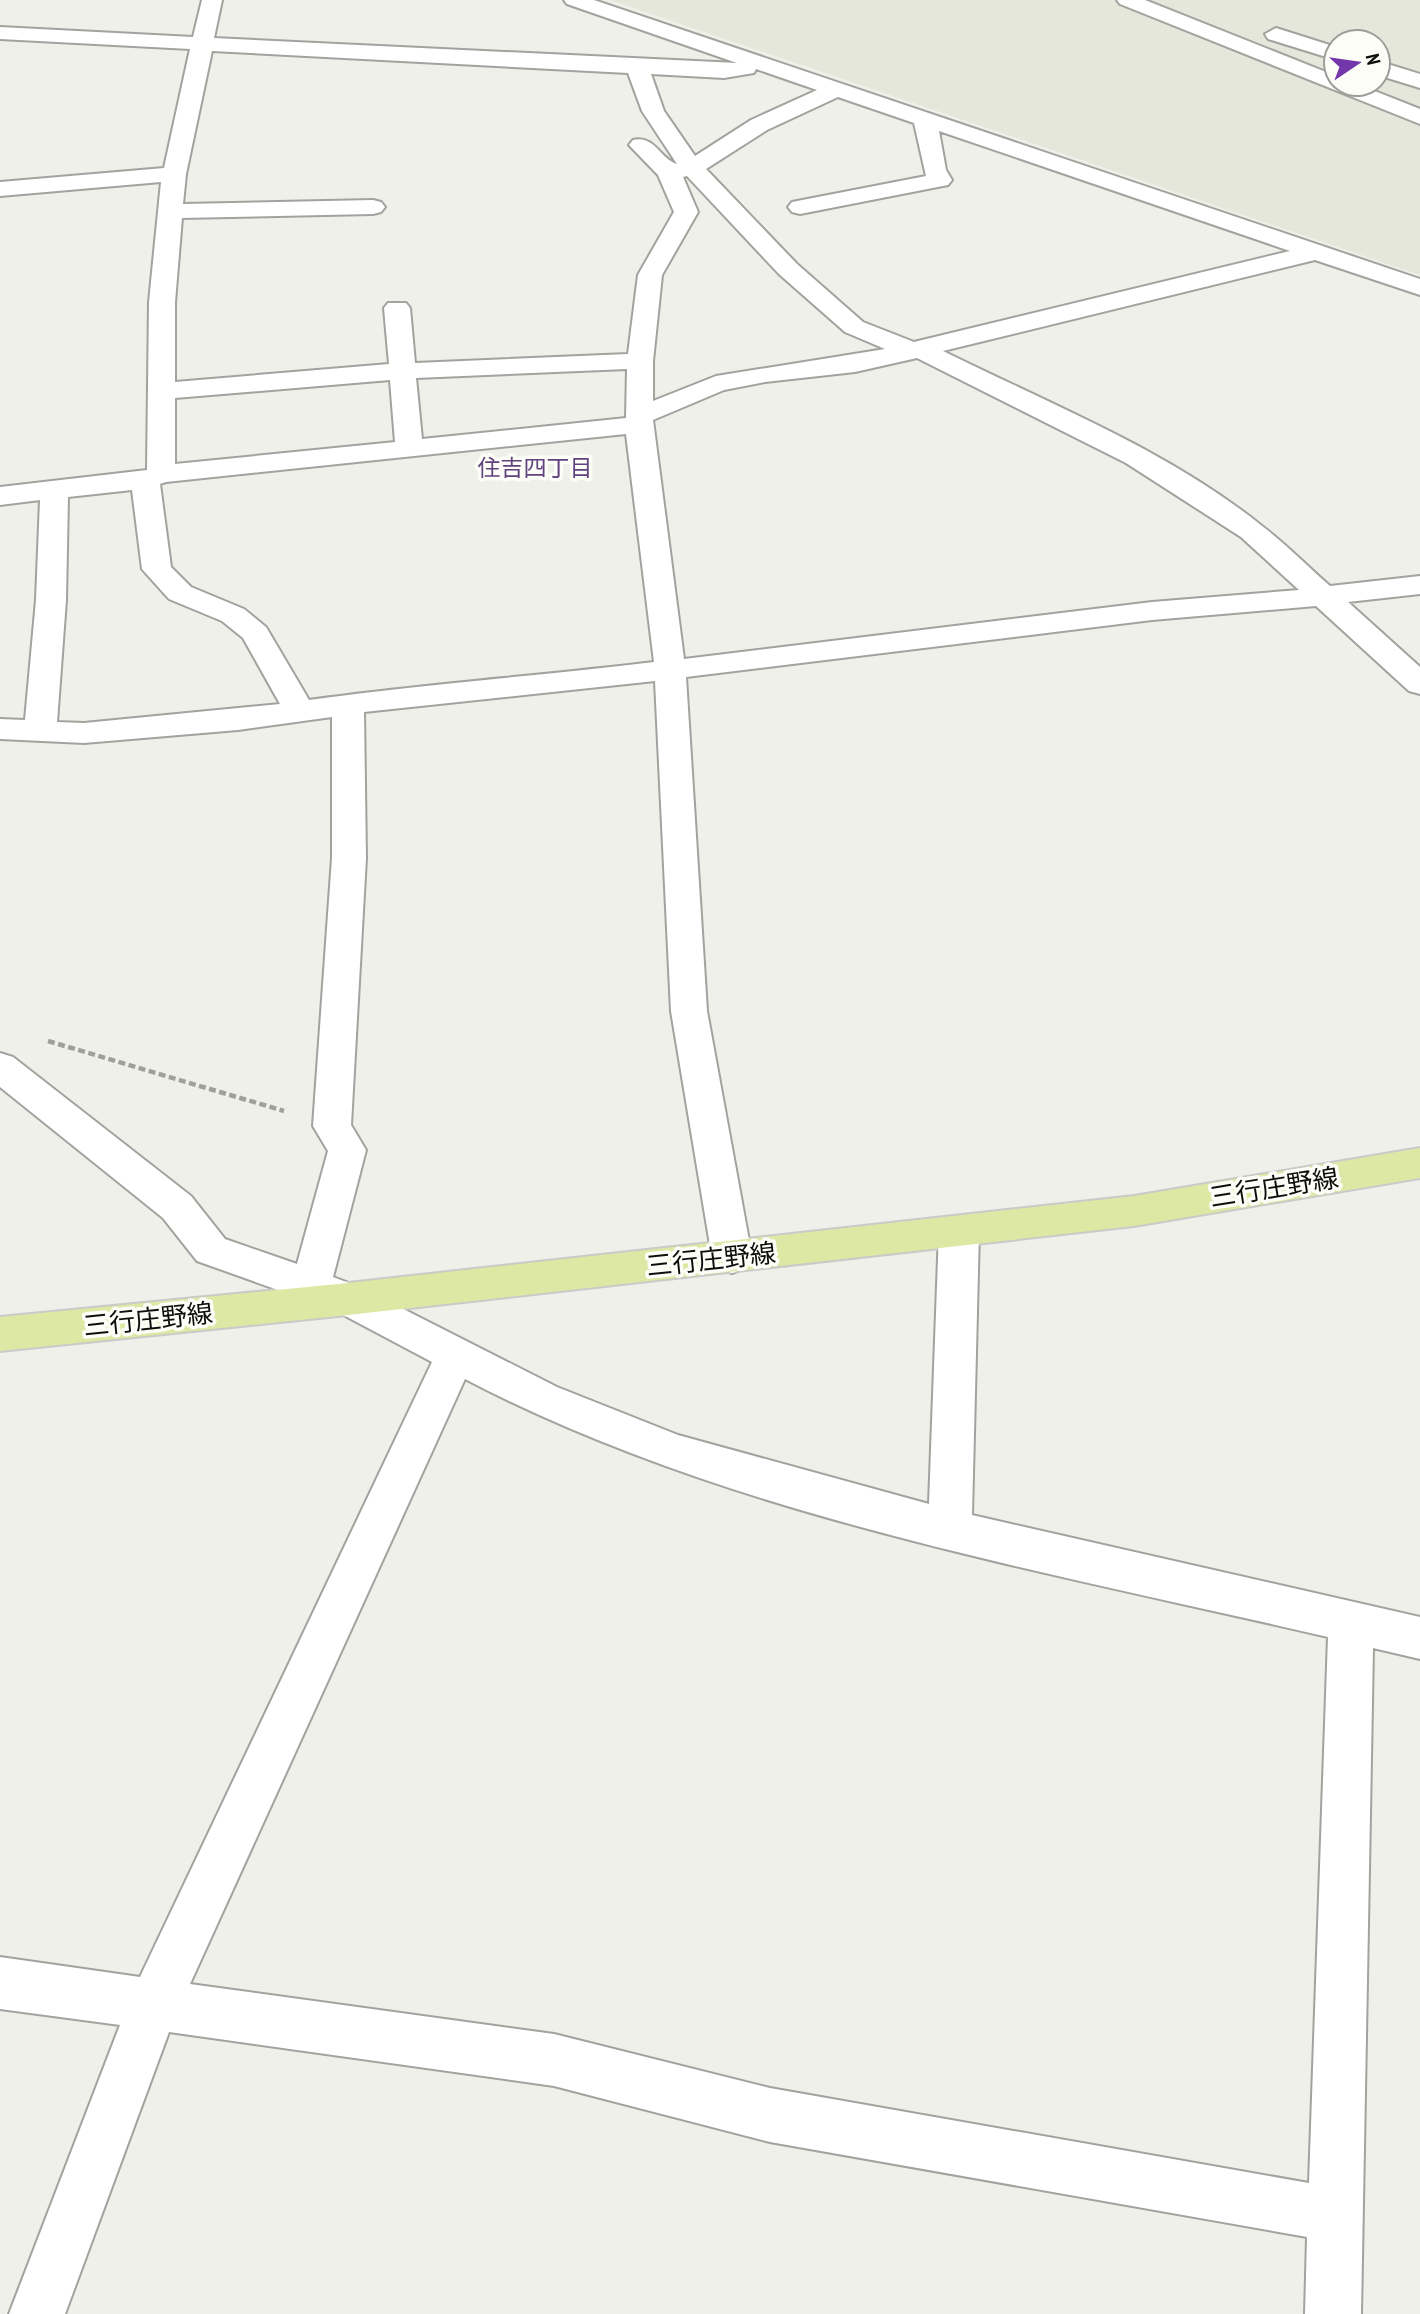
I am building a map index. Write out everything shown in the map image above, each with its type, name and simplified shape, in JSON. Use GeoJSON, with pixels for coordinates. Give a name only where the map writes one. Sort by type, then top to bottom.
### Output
{"type":"FeatureCollection","features":[{"type":"Feature","properties":{"kind":"main road","name":"三行庄野線"},"geometry":{"type":"LineString","coordinates":[[0,1334],[330,1292],[732,1257],[1134,1211],[1420,1163]]}},
{"type":"Feature","properties":{"kind":"street"},"geometry":{"type":"LineString","coordinates":[[212,0],[174,174],[162,302],[163,391],[153,477],[157,569],[180,593],[233,615],[255,634],[301,713]]}},
{"type":"Feature","properties":{"kind":"street"},"geometry":{"type":"LineString","coordinates":[[575,0],[1420,288]]}},
{"type":"Feature","properties":{"kind":"street"},"geometry":{"type":"LineString","coordinates":[[1127,0],[1322,78]]}},
{"type":"Feature","properties":{"kind":"street"},"geometry":{"type":"LineString","coordinates":[[1260,29],[1322,49]]}},
{"type":"Feature","properties":{"kind":"street"},"geometry":{"type":"LineString","coordinates":[[0,35],[724,71],[766,65]]}},
{"type":"Feature","properties":{"kind":"street"},"geometry":{"type":"LineString","coordinates":[[637,66],[653,111],[680,170],[686,212],[650,275],[639,361],[639,420],[670,670],[689,1011],[732,1257]]}},
{"type":"Feature","properties":{"kind":"street"},"geometry":{"type":"LineString","coordinates":[[1392,72],[1420,81]]}},
{"type":"Feature","properties":{"kind":"street"},"geometry":{"type":"LineString","coordinates":[[680,170],[760,125],[836,89]]}},
{"type":"Feature","properties":{"kind":"street"},"geometry":{"type":"LineString","coordinates":[[1372,98],[1420,117]]}},
{"type":"Feature","properties":{"kind":"street"},"geometry":{"type":"LineString","coordinates":[[800,207],[940,180],[934,170],[925,119]]}},
{"type":"Feature","properties":{"kind":"street"},"geometry":{"type":"LineString","coordinates":[[641,145],[680,170],[854,327],[917,350],[1136,457],[1251,531],[1420,684]]}},
{"type":"Feature","properties":{"kind":"street"},"geometry":{"type":"LineString","coordinates":[[0,189],[174,174]]}},
{"type":"Feature","properties":{"kind":"street"},"geometry":{"type":"LineString","coordinates":[[171,211],[373,207]]}},
{"type":"Feature","properties":{"kind":"street"},"geometry":{"type":"LineString","coordinates":[[0,496],[639,420],[716,384],[765,374],[855,364],[1316,252]]}},
{"type":"Feature","properties":{"kind":"street"},"geometry":{"type":"LineString","coordinates":[[397,308],[409,447]]}},
{"type":"Feature","properties":{"kind":"street"},"geometry":{"type":"LineString","coordinates":[[163,391],[403,371],[639,361]]}},
{"type":"Feature","properties":{"kind":"street"},"geometry":{"type":"LineString","coordinates":[[40,732],[51,600],[54,491]]}},
{"type":"Feature","properties":{"kind":"street"},"geometry":{"type":"LineString","coordinates":[[0,729],[84,733],[301,713],[403,697],[539,686],[1152,611],[1322,597],[1420,585]]}},
{"type":"Feature","properties":{"kind":"street"},"geometry":{"type":"LineString","coordinates":[[330,1292],[347,1150],[332,1126],[349,858],[348,706]]}},
{"type":"Feature","properties":{"kind":"street"},"geometry":{"type":"LineString","coordinates":[[0,1067],[177,1207],[211,1250],[330,1292],[542,1399],[671,1451],[801,1490],[950,1529],[1420,1638]]}},
{"type":"Feature","properties":{"kind":"street"},"geometry":{"type":"LineString","coordinates":[[950,1529],[960,1231]]}},
{"type":"Feature","properties":{"kind":"street"},"geometry":{"type":"LineString","coordinates":[[37,2314],[153,2006],[456,1354]]}},
{"type":"Feature","properties":{"kind":"street"},"geometry":{"type":"LineString","coordinates":[[1333,2314],[1351,1622]]}},
{"type":"Feature","properties":{"kind":"street"},"geometry":{"type":"LineString","coordinates":[[0,1983],[554,2060],[770,2115],[1335,2215]]}},
{"type":"Feature","properties":{"kind":"path"},"geometry":{"type":"LineString","coordinates":[[40,1039],[332,1126]]}},
{"type":"Feature","properties":{"kind":"shaded area"},"geometry":{"type":"Polygon","coordinates":[[[610,0],[1420,0],[1420,275],[610,0]]]}},
{"type":"Feature","properties":{"kind":"district","name":"住吉四丁目"},"geometry":{"type":"Point","coordinates":[535,467]}}]}
